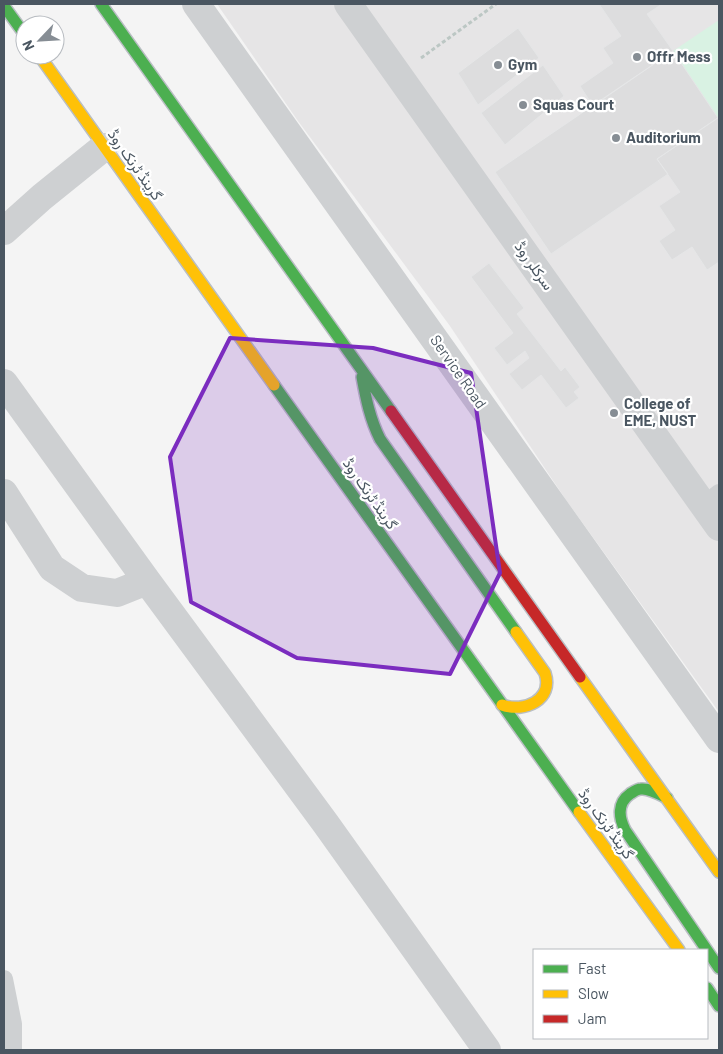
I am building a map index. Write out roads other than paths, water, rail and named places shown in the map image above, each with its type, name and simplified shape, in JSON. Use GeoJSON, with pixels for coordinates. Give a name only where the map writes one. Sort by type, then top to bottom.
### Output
{"type":"FeatureCollection","features":[{"type":"Feature","properties":{"kind":"highway"},"geometry":{"type":"LineString","coordinates":[[101,4],[719,872]]}},
{"type":"Feature","properties":{"kind":"highway"},"geometry":{"type":"LineString","coordinates":[[4,6],[15,22]]}},
{"type":"Feature","properties":{"kind":"highway","name":"گرینڈ ٹرنک روڈ"},"geometry":{"type":"LineString","coordinates":[[46,65],[678,949]]}},
{"type":"Feature","properties":{"kind":"highway"},"geometry":{"type":"LineString","coordinates":[[358,364],[368,409],[380,439],[545,673],[546,688],[544,695],[539,700],[530,706],[521,708],[512,708],[502,704]]}},
{"type":"Feature","properties":{"kind":"highway"},"geometry":{"type":"LineString","coordinates":[[667,798],[649,790],[638,789],[622,802],[619,812],[621,821],[625,830],[706,949]]}},
{"type":"Feature","properties":{"kind":"highway"},"geometry":{"type":"LineString","coordinates":[[708,952],[719,968]]}},
{"type":"Feature","properties":{"kind":"highway"},"geometry":{"type":"LineString","coordinates":[[708,990],[719,1006]]}},
{"type":"Feature","properties":{"kind":"street","name":"Service Road"},"geometry":{"type":"LineString","coordinates":[[196,4],[719,739]]}},
{"type":"Feature","properties":{"kind":"street","name":"سرکلر روڈ"},"geometry":{"type":"LineString","coordinates":[[348,4],[711,499],[719,528]]}},
{"type":"Feature","properties":{"kind":"street"},"geometry":{"type":"LineString","coordinates":[[4,231],[42,197],[104,147]]}},
{"type":"Feature","properties":{"kind":"street"},"geometry":{"type":"LineString","coordinates":[[4,383],[326,824],[487,1050]]}},
{"type":"Feature","properties":{"kind":"street"},"geometry":{"type":"LineString","coordinates":[[4,493],[52,568],[82,588],[117,593],[147,581]]}},
{"type":"Feature","properties":{"kind":"lane"},"geometry":{"type":"LineString","coordinates":[[4,979],[13,1024],[12,1050]]}},
{"type":"Feature","properties":{"kind":"place","name":"Offr Mess"},"geometry":{"type":"Point","coordinates":[637,57]}},
{"type":"Feature","properties":{"kind":"place","name":"Gym"},"geometry":{"type":"Point","coordinates":[498,65]}},
{"type":"Feature","properties":{"kind":"place","name":"Squas Court"},"geometry":{"type":"Point","coordinates":[523,105]}},
{"type":"Feature","properties":{"kind":"place","name":"Auditorium"},"geometry":{"type":"Point","coordinates":[616,138]}},
{"type":"Feature","properties":{"kind":"place","name":"College of EME, NUST"},"geometry":{"type":"Point","coordinates":[614,413]}}]}
